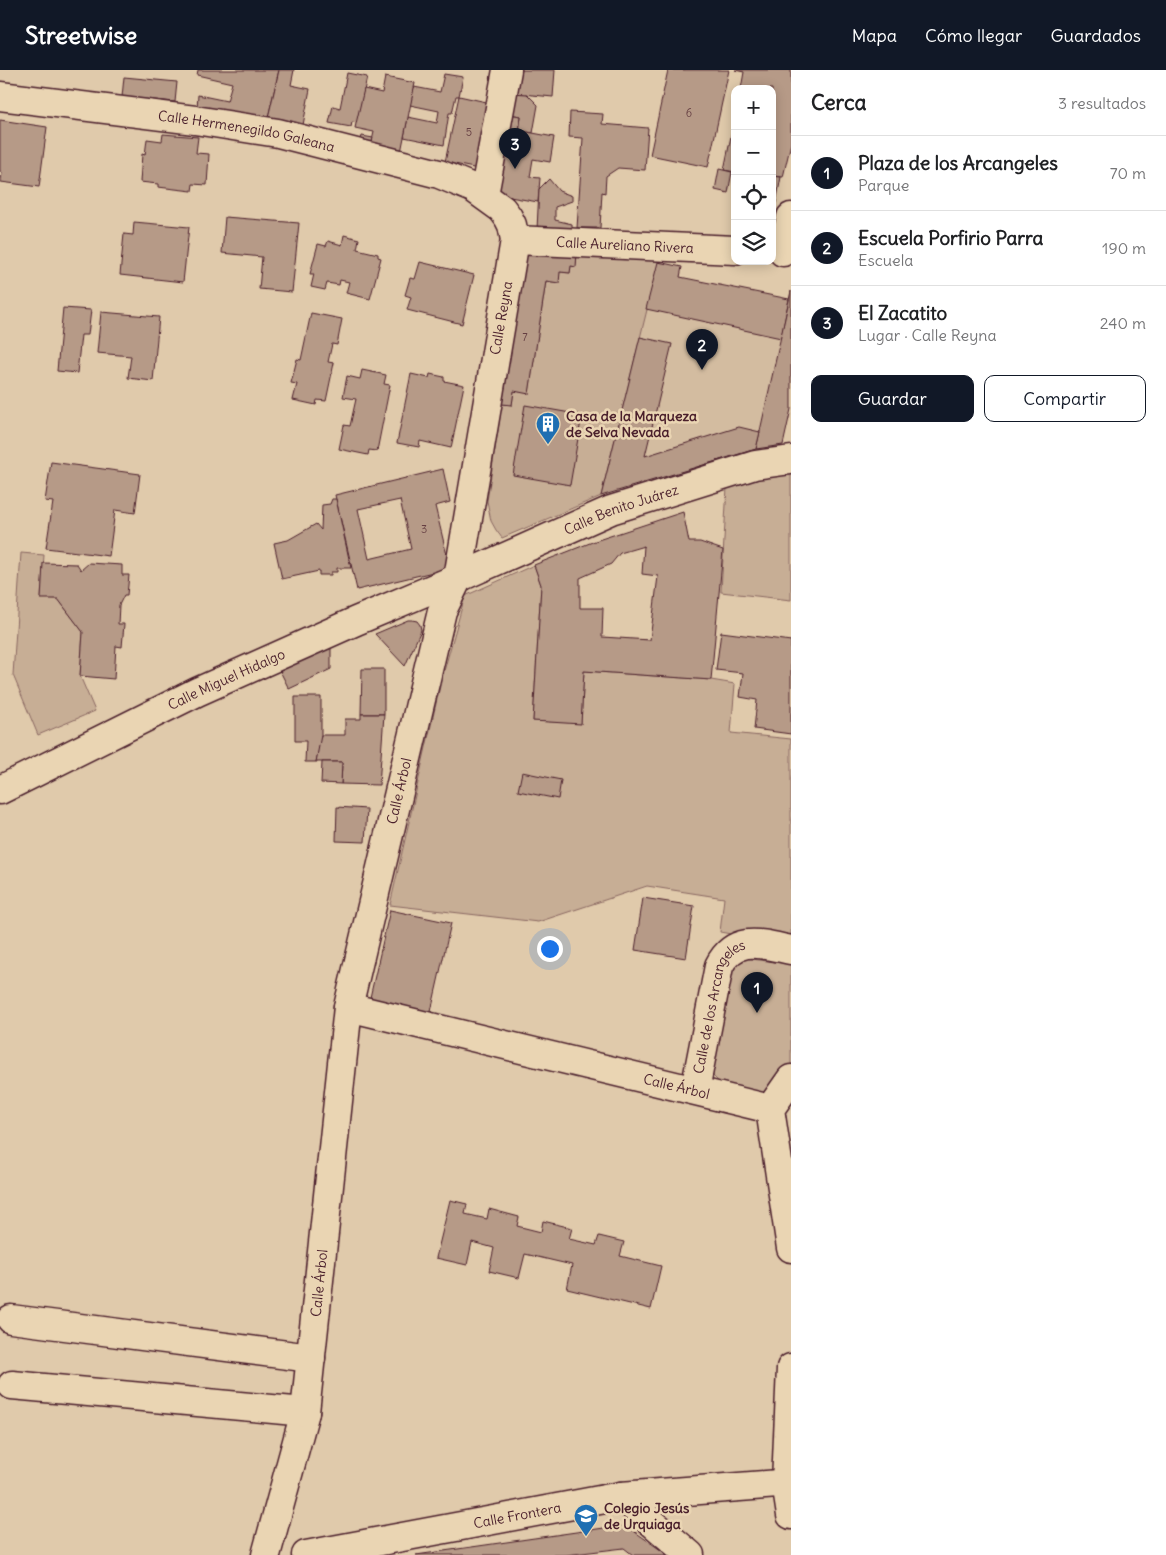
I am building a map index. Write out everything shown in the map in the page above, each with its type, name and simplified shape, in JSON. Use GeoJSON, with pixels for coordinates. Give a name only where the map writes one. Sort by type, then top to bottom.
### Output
{"type":"FeatureCollection","features":[{"type":"Feature","properties":{"kind":"street"},"geometry":{"type":"LineString","coordinates":[[484,195],[507,70]]}},
{"type":"Feature","properties":{"kind":"street","name":"Calle Hermenegildo Galeana"},"geometry":{"type":"LineString","coordinates":[[0,96],[195,120],[278,133],[439,174],[462,182],[484,195]]}},
{"type":"Feature","properties":{"kind":"street","name":"Calle Reyna"},"geometry":{"type":"LineString","coordinates":[[458,578],[515,240],[508,217],[502,209],[484,195]]}},
{"type":"Feature","properties":{"kind":"street"},"geometry":{"type":"LineString","coordinates":[[782,251],[791,217]]}},
{"type":"Feature","properties":{"kind":"street","name":"Calle Aureliano Rivera"},"geometry":{"type":"LineString","coordinates":[[515,240],[731,250]]}},
{"type":"Feature","properties":{"kind":"street","name":"Calle Benito Juárez"},"geometry":{"type":"LineString","coordinates":[[458,578],[611,510],[755,465],[791,460]]}},
{"type":"Feature","properties":{"kind":"street","name":"Calle Miguel Hidalgo"},"geometry":{"type":"LineString","coordinates":[[0,790],[197,692],[458,578]]}},
{"type":"Feature","properties":{"kind":"street","name":"Calle Árbol"},"geometry":{"type":"LineString","coordinates":[[266,1555],[305,1412],[348,1007],[442,611],[458,578]]}},
{"type":"Feature","properties":{"kind":"street","name":"Calle de los Arcangeles"},"geometry":{"type":"LineString","coordinates":[[695,1090],[719,966],[722,959],[734,947],[744,944],[764,945],[791,950]]}},
{"type":"Feature","properties":{"kind":"street","name":"Calle Árbol"},"geometry":{"type":"LineString","coordinates":[[348,1007],[695,1090],[770,1110]]}},
{"type":"Feature","properties":{"kind":"street"},"geometry":{"type":"LineString","coordinates":[[791,1079],[770,1110],[791,1248]]}},
{"type":"Feature","properties":{"kind":"street"},"geometry":{"type":"LineString","coordinates":[[11,1319],[311,1358]]}},
{"type":"Feature","properties":{"kind":"street"},"geometry":{"type":"LineString","coordinates":[[791,1368],[788,1483],[791,1514]]}},
{"type":"Feature","properties":{"kind":"street"},"geometry":{"type":"LineString","coordinates":[[12,1385],[305,1412]]}},
{"type":"Feature","properties":{"kind":"street","name":"Calle Frontera"},"geometry":{"type":"LineString","coordinates":[[306,1555],[621,1496],[788,1483]]}},
{"type":"Feature","properties":{"kind":"street"},"geometry":{"type":"LineString","coordinates":[[621,1496],[690,1555]]}},
{"type":"Feature","properties":{"kind":"shaded area"},"geometry":{"type":"Polygon","coordinates":[[[577,253],[660,257],[601,496],[502,538],[491,521],[487,501],[502,404],[512,405],[514,391],[529,393],[546,281],[558,283],[560,272],[570,273],[571,266],[576,266],[577,253]]]}},
{"type":"Feature","properties":{"kind":"shaded area"},"geometry":{"type":"Polygon","coordinates":[[[658,262],[682,267],[681,277],[789,299],[756,449],[601,496],[658,262]]]}},
{"type":"Feature","properties":{"kind":"shaded area"},"geometry":{"type":"Polygon","coordinates":[[[791,471],[791,600],[721,592],[727,487],[757,477],[791,471]]]}},
{"type":"Feature","properties":{"kind":"shaded area"},"geometry":{"type":"Polygon","coordinates":[[[21,553],[44,555],[41,598],[58,599],[83,632],[80,676],[95,711],[38,735],[13,675],[21,553]]]}},
{"type":"Feature","properties":{"kind":"shaded area"},"geometry":{"type":"Polygon","coordinates":[[[534,565],[541,585],[533,721],[581,723],[584,671],[711,680],[735,684],[731,733],[791,739],[791,945],[720,932],[724,898],[647,886],[538,922],[390,905],[441,682],[465,596],[534,565]]]}},
{"type":"Feature","properties":{"kind":"shaded area"},"geometry":{"type":"Polygon","coordinates":[[[735,957],[791,964],[791,1066],[772,1094],[722,1085],[713,1076],[712,1062],[735,957]]]}},
{"type":"Feature","properties":{"kind":"building"},"geometry":{"type":"Polygon","coordinates":[[[198,70],[279,70],[267,122],[197,107],[198,95],[227,101],[232,83],[197,75],[198,70]]]}},
{"type":"Feature","properties":{"kind":"building"},"geometry":{"type":"Polygon","coordinates":[[[279,70],[294,70],[291,85],[310,89],[302,130],[267,122],[279,70]]]}},
{"type":"Feature","properties":{"kind":"building"},"geometry":{"type":"Polygon","coordinates":[[[516,70],[555,70],[553,97],[512,93],[516,70]]]}},
{"type":"Feature","properties":{"kind":"building"},"geometry":{"type":"Polygon","coordinates":[[[668,70],[729,70],[708,167],[650,155],[668,70]]]}},
{"type":"Feature","properties":{"kind":"building"},"geometry":{"type":"Polygon","coordinates":[[[735,70],[791,70],[791,143],[783,177],[776,176],[776,85],[742,85],[744,72],[735,70]]]}},
{"type":"Feature","properties":{"kind":"building"},"geometry":{"type":"Polygon","coordinates":[[[347,73],[367,77],[357,123],[352,122],[351,127],[329,123],[333,106],[340,108],[347,73]]]}},
{"type":"Feature","properties":{"kind":"building"},"geometry":{"type":"Polygon","coordinates":[[[444,74],[463,77],[459,96],[456,96],[452,113],[449,113],[444,145],[404,137],[408,117],[437,123],[439,111],[410,105],[414,87],[440,92],[444,74]]]}},
{"type":"Feature","properties":{"kind":"building"},"geometry":{"type":"Polygon","coordinates":[[[124,77],[177,82],[175,102],[122,97],[124,77]]]}},
{"type":"Feature","properties":{"kind":"building"},"geometry":{"type":"Polygon","coordinates":[[[385,77],[415,83],[401,152],[371,145],[374,132],[355,128],[364,89],[382,93],[385,77]]]}},
{"type":"Feature","properties":{"kind":"building"},"geometry":{"type":"Polygon","coordinates":[[[512,93],[527,94],[538,105],[533,133],[519,131],[521,116],[508,114],[512,93]]]}},
{"type":"Feature","properties":{"kind":"building"},"geometry":{"type":"Polygon","coordinates":[[[459,96],[491,103],[483,170],[445,162],[459,96]]]}},
{"type":"Feature","properties":{"kind":"building"},"geometry":{"type":"Polygon","coordinates":[[[570,112],[603,114],[602,124],[648,128],[645,170],[618,168],[606,176],[605,193],[602,192],[600,228],[577,228],[583,138],[569,137],[570,112]]]}},
{"type":"Feature","properties":{"kind":"building"},"geometry":{"type":"Polygon","coordinates":[[[508,114],[521,116],[519,131],[506,128],[508,114]]]}},
{"type":"Feature","properties":{"kind":"building"},"geometry":{"type":"Polygon","coordinates":[[[0,120],[47,127],[39,187],[1,182],[0,120]]]}},
{"type":"Feature","properties":{"kind":"building"},"geometry":{"type":"Polygon","coordinates":[[[506,128],[554,137],[550,162],[533,159],[530,177],[540,178],[538,202],[493,194],[506,128]]]}},
{"type":"Feature","properties":{"kind":"building"},"geometry":{"type":"Polygon","coordinates":[[[163,134],[198,137],[196,153],[209,154],[207,185],[193,184],[192,191],[158,187],[158,184],[140,182],[142,154],[145,155],[147,139],[162,141],[163,134]]]}},
{"type":"Feature","properties":{"kind":"building"},"geometry":{"type":"Polygon","coordinates":[[[362,136],[373,138],[371,145],[360,143],[362,136]]]}},
{"type":"Feature","properties":{"kind":"building"},"geometry":{"type":"Polygon","coordinates":[[[731,136],[731,171],[724,170],[731,136]]]}},
{"type":"Feature","properties":{"kind":"building"},"geometry":{"type":"Polygon","coordinates":[[[719,169],[731,172],[728,193],[715,190],[719,169]]]}},
{"type":"Feature","properties":{"kind":"building"},"geometry":{"type":"Polygon","coordinates":[[[776,176],[781,177],[776,203],[776,176]]]}},
{"type":"Feature","properties":{"kind":"building"},"geometry":{"type":"Polygon","coordinates":[[[549,179],[559,191],[572,196],[572,201],[555,207],[555,220],[572,224],[572,230],[537,229],[539,189],[549,179]]]}},
{"type":"Feature","properties":{"kind":"building"},"geometry":{"type":"Polygon","coordinates":[[[225,217],[299,223],[292,292],[259,289],[262,257],[222,253],[225,217]]]}},
{"type":"Feature","properties":{"kind":"building"},"geometry":{"type":"Polygon","coordinates":[[[134,222],[189,227],[183,282],[120,275],[124,234],[133,235],[134,222]]]}},
{"type":"Feature","properties":{"kind":"building"},"geometry":{"type":"Polygon","coordinates":[[[344,235],[359,239],[357,249],[378,254],[378,257],[381,258],[370,299],[346,293],[349,282],[340,280],[339,285],[327,283],[325,290],[311,287],[314,274],[310,274],[318,244],[326,246],[328,241],[342,245],[344,235]]]}},
{"type":"Feature","properties":{"kind":"building"},"geometry":{"type":"Polygon","coordinates":[[[527,251],[577,253],[576,267],[571,266],[570,273],[560,272],[559,283],[546,281],[529,394],[514,391],[512,405],[502,404],[527,251]]]}},
{"type":"Feature","properties":{"kind":"building"},"geometry":{"type":"Polygon","coordinates":[[[420,262],[474,275],[462,324],[407,310],[411,297],[405,295],[410,278],[415,279],[420,262]]]}},
{"type":"Feature","properties":{"kind":"building"},"geometry":{"type":"Polygon","coordinates":[[[658,262],[682,267],[680,277],[789,299],[781,338],[646,309],[658,262]]]}},
{"type":"Feature","properties":{"kind":"building"},"geometry":{"type":"Polygon","coordinates":[[[791,291],[791,409],[783,445],[756,449],[791,291]]]}},
{"type":"Feature","properties":{"kind":"building"},"geometry":{"type":"Polygon","coordinates":[[[63,308],[91,310],[88,335],[81,335],[77,373],[57,371],[63,308]]]}},
{"type":"Feature","properties":{"kind":"building"},"geometry":{"type":"Polygon","coordinates":[[[101,312],[159,317],[153,381],[128,378],[131,356],[97,353],[101,312]]]}},
{"type":"Feature","properties":{"kind":"building"},"geometry":{"type":"Polygon","coordinates":[[[311,313],[342,319],[337,345],[332,344],[328,362],[334,363],[326,401],[317,400],[316,405],[293,400],[297,384],[291,383],[297,359],[301,360],[311,313]]]}},
{"type":"Feature","properties":{"kind":"building"},"geometry":{"type":"Polygon","coordinates":[[[640,337],[672,344],[645,456],[739,427],[760,432],[756,449],[601,496],[640,337]]]}},
{"type":"Feature","properties":{"kind":"building"},"geometry":{"type":"Polygon","coordinates":[[[362,370],[386,375],[384,384],[390,385],[377,451],[369,450],[368,455],[339,449],[344,425],[350,426],[356,399],[343,397],[347,376],[360,379],[362,370]]]}},
{"type":"Feature","properties":{"kind":"building"},"geometry":{"type":"Polygon","coordinates":[[[411,374],[429,378],[430,374],[444,377],[444,381],[464,385],[451,448],[420,441],[419,447],[397,443],[411,374]]]}},
{"type":"Feature","properties":{"kind":"building","name":"Casa de la Marqueza de Selva Nevada"},"geometry":{"type":"Polygon","coordinates":[[[525,405],[582,415],[570,485],[513,475],[525,405]]]}},
{"type":"Feature","properties":{"kind":"building"},"geometry":{"type":"Polygon","coordinates":[[[51,462],[140,474],[135,513],[115,510],[109,556],[46,548],[53,502],[45,501],[51,462]]]}},
{"type":"Feature","properties":{"kind":"building"},"geometry":{"type":"Polygon","coordinates":[[[443,469],[450,502],[435,506],[450,568],[357,590],[335,495],[443,469]],[[400,500],[358,509],[369,559],[411,549],[400,500]]]}},
{"type":"Feature","properties":{"kind":"building"},"geometry":{"type":"Polygon","coordinates":[[[332,499],[336,499],[351,568],[337,568],[337,572],[331,572],[331,575],[319,575],[319,571],[282,579],[274,543],[288,540],[316,524],[321,530],[322,505],[330,504],[332,499]]]}},
{"type":"Feature","properties":{"kind":"building"},"geometry":{"type":"Polygon","coordinates":[[[683,512],[689,542],[700,542],[723,550],[711,680],[584,671],[581,724],[533,721],[541,585],[534,565],[595,541],[683,512]],[[644,546],[620,553],[611,564],[580,578],[580,608],[603,608],[602,637],[650,640],[658,576],[642,574],[644,546]]]}},
{"type":"Feature","properties":{"kind":"building"},"geometry":{"type":"Polygon","coordinates":[[[43,563],[77,564],[81,570],[89,563],[122,565],[122,575],[129,575],[127,595],[124,595],[119,605],[118,624],[124,624],[122,647],[116,646],[114,679],[80,676],[83,632],[58,599],[41,599],[43,563]]]}},
{"type":"Feature","properties":{"kind":"building"},"geometry":{"type":"Polygon","coordinates":[[[408,620],[417,621],[421,630],[405,666],[375,634],[408,620]]]}},
{"type":"Feature","properties":{"kind":"building"},"geometry":{"type":"Polygon","coordinates":[[[721,632],[791,641],[791,734],[754,729],[757,700],[740,697],[743,673],[716,670],[721,632]]]}},
{"type":"Feature","properties":{"kind":"building"},"geometry":{"type":"Polygon","coordinates":[[[331,646],[331,669],[289,689],[280,671],[331,646]]]}},
{"type":"Feature","properties":{"kind":"building"},"geometry":{"type":"Polygon","coordinates":[[[362,669],[384,669],[384,714],[361,714],[362,669]]]}},
{"type":"Feature","properties":{"kind":"building"},"geometry":{"type":"Polygon","coordinates":[[[295,697],[321,697],[321,740],[316,762],[305,762],[306,741],[295,741],[295,697]]]}},
{"type":"Feature","properties":{"kind":"building"},"geometry":{"type":"Polygon","coordinates":[[[361,714],[384,714],[379,785],[341,784],[342,762],[316,762],[321,735],[345,735],[345,719],[361,719],[361,714]]]}},
{"type":"Feature","properties":{"kind":"building"},"geometry":{"type":"Polygon","coordinates":[[[322,762],[342,762],[341,784],[321,783],[322,762]]]}},
{"type":"Feature","properties":{"kind":"building"},"geometry":{"type":"Polygon","coordinates":[[[522,772],[561,780],[558,799],[518,791],[522,772]]]}},
{"type":"Feature","properties":{"kind":"building"},"geometry":{"type":"Polygon","coordinates":[[[337,807],[367,809],[365,842],[336,841],[337,807]]]}},
{"type":"Feature","properties":{"kind":"building"},"geometry":{"type":"Polygon","coordinates":[[[643,898],[694,906],[686,958],[635,950],[643,898]]]}},
{"type":"Feature","properties":{"kind":"building"},"geometry":{"type":"Polygon","coordinates":[[[390,910],[451,923],[430,1016],[369,1002],[390,910]]]}},
{"type":"Feature","properties":{"kind":"building"},"geometry":{"type":"Polygon","coordinates":[[[450,1200],[467,1204],[465,1214],[487,1219],[489,1209],[519,1217],[517,1226],[541,1232],[543,1221],[572,1228],[569,1239],[596,1245],[599,1236],[624,1242],[620,1256],[661,1266],[651,1309],[567,1289],[572,1265],[525,1254],[519,1278],[489,1271],[494,1248],[472,1242],[467,1265],[436,1258],[450,1200]]]}},
{"type":"Feature","properties":{"kind":"building","name":"Colegio Jesús de Urquiaga"},"geometry":{"type":"Polygon","coordinates":[[[625,1525],[668,1555],[633,1555],[624,1548],[565,1555],[416,1555],[625,1525]]]}},
{"type":"Feature","properties":{"kind":"place","name":"El Zacatito"},"geometry":{"type":"Point","coordinates":[515,169]}},
{"type":"Feature","properties":{"kind":"place","name":"Escuela Porfirio Parra"},"geometry":{"type":"Point","coordinates":[702,370]}},
{"type":"Feature","properties":{"kind":"place","name":"Casa de la Marqueza de Selva Nevada"},"geometry":{"type":"Point","coordinates":[548,445]}},
{"type":"Feature","properties":{"kind":"place","name":"Plaza de los Arcangeles"},"geometry":{"type":"Point","coordinates":[757,1013]}},
{"type":"Feature","properties":{"kind":"place","name":"Colegio Jesús de Urquiaga"},"geometry":{"type":"Point","coordinates":[586,1537]}}]}
